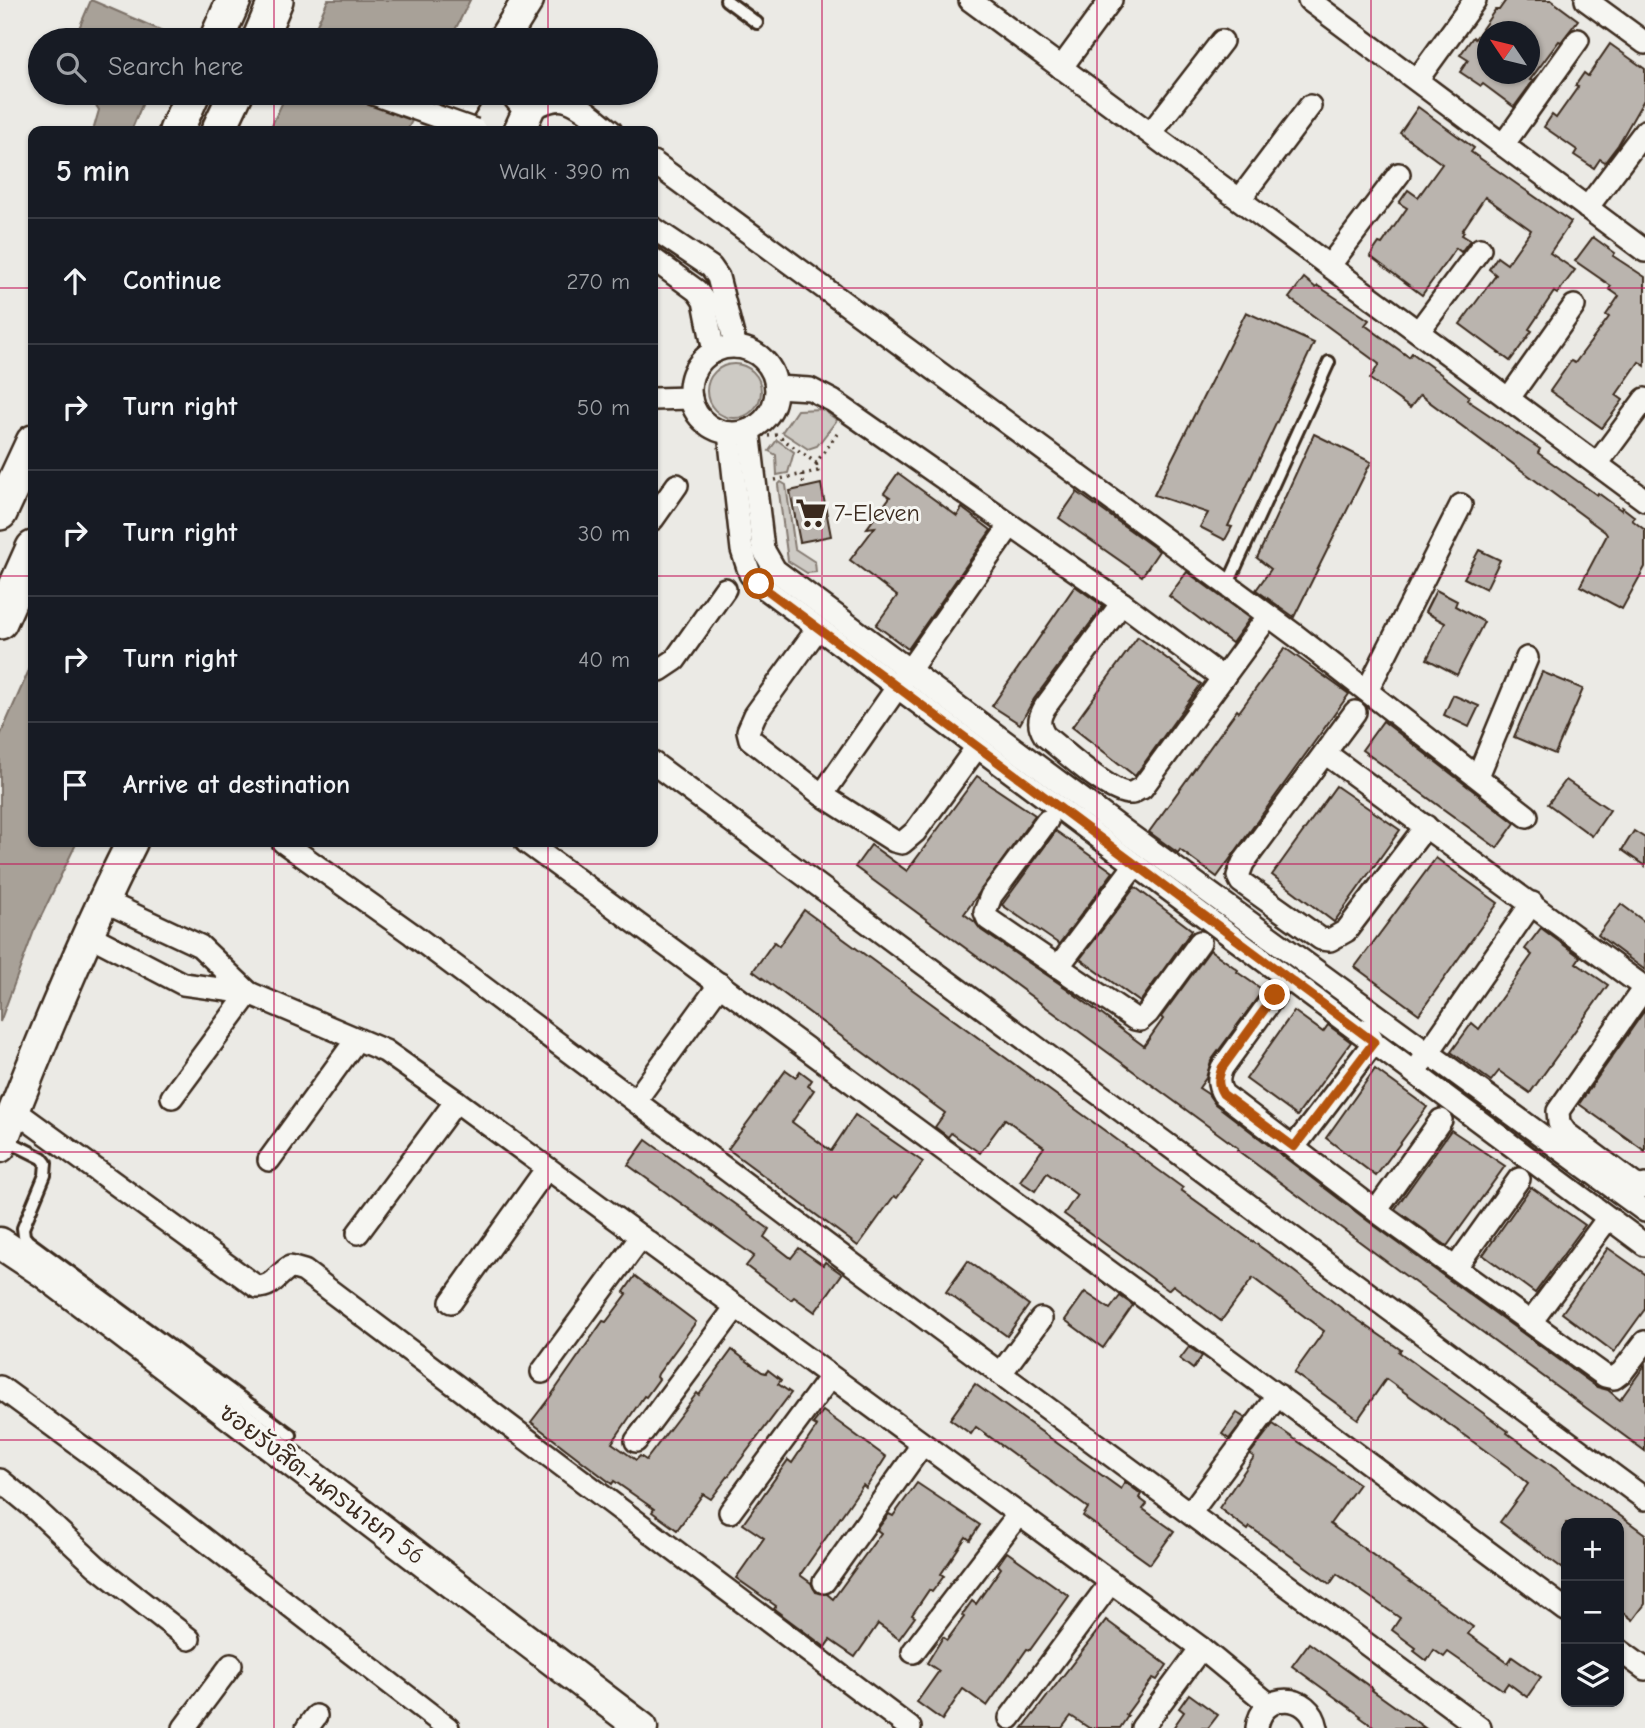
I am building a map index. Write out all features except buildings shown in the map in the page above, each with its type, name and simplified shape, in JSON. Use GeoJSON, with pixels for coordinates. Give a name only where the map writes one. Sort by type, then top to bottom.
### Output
{"type":"FeatureCollection","features":[{"type":"Feature","properties":{"kind":"main road"},"geometry":{"type":"LineString","coordinates":[[221,28],[234,0]]}},
{"type":"Feature","properties":{"kind":"main road"},"geometry":{"type":"LineString","coordinates":[[264,28],[276,0]]}},
{"type":"Feature","properties":{"kind":"main road"},"geometry":{"type":"LineString","coordinates":[[178,126],[188,105]]}},
{"type":"Feature","properties":{"kind":"main road"},"geometry":{"type":"LineString","coordinates":[[220,126],[230,105]]}},
{"type":"Feature","properties":{"kind":"main road"},"geometry":{"type":"LineString","coordinates":[[0,513],[28,453]]}},
{"type":"Feature","properties":{"kind":"main road"},"geometry":{"type":"LineString","coordinates":[[0,622],[25,588]]}},
{"type":"Feature","properties":{"kind":"street"},"geometry":{"type":"LineString","coordinates":[[970,0],[1645,500]]}},
{"type":"Feature","properties":{"kind":"street"},"geometry":{"type":"LineString","coordinates":[[1061,68],[1111,0]]}},
{"type":"Feature","properties":{"kind":"street"},"geometry":{"type":"LineString","coordinates":[[1309,0],[1335,8],[1417,80],[1645,251]]}},
{"type":"Feature","properties":{"kind":"street"},"geometry":{"type":"LineString","coordinates":[[1417,80],[1475,0]]}},
{"type":"Feature","properties":{"kind":"street"},"geometry":{"type":"LineString","coordinates":[[1586,0],[1645,43]]}},
{"type":"Feature","properties":{"kind":"street"},"geometry":{"type":"LineString","coordinates":[[511,28],[527,4]]}},
{"type":"Feature","properties":{"kind":"street"},"geometry":{"type":"LineString","coordinates":[[517,28],[527,4]]}},
{"type":"Feature","properties":{"kind":"street"},"geometry":{"type":"LineString","coordinates":[[1503,145],[1578,40]]}},
{"type":"Feature","properties":{"kind":"street"},"geometry":{"type":"LineString","coordinates":[[1151,132],[1222,41]]}},
{"type":"Feature","properties":{"kind":"street"},"geometry":{"type":"LineString","coordinates":[[405,105],[466,126]]}},
{"type":"Feature","properties":{"kind":"street"},"geometry":{"type":"LineString","coordinates":[[448,126],[461,105]]}},
{"type":"Feature","properties":{"kind":"street"},"geometry":{"type":"LineString","coordinates":[[521,111],[538,105]]}},
{"type":"Feature","properties":{"kind":"street"},"geometry":{"type":"LineString","coordinates":[[575,105],[604,126]]}},
{"type":"Feature","properties":{"kind":"street"},"geometry":{"type":"LineString","coordinates":[[1240,199],[1310,106]]}},
{"type":"Feature","properties":{"kind":"street"},"geometry":{"type":"LineString","coordinates":[[1587,208],[1645,131]]}},
{"type":"Feature","properties":{"kind":"street"},"geometry":{"type":"LineString","coordinates":[[658,166],[1227,586],[1527,816]]}},
{"type":"Feature","properties":{"kind":"street"},"geometry":{"type":"LineString","coordinates":[[1330,265],[1399,174]]}},
{"type":"Feature","properties":{"kind":"street"},"geometry":{"type":"LineString","coordinates":[[658,231],[710,267],[718,277],[736,347]]}},
{"type":"Feature","properties":{"kind":"street"},"geometry":{"type":"LineString","coordinates":[[1419,331],[1480,249]]}},
{"type":"Feature","properties":{"kind":"street"},"geometry":{"type":"LineString","coordinates":[[658,263],[698,291],[704,301],[714,352]]}},
{"type":"Feature","properties":{"kind":"street"},"geometry":{"type":"LineString","coordinates":[[1509,398],[1574,306]]}},
{"type":"Feature","properties":{"kind":"street"},"geometry":{"type":"LineString","coordinates":[[736,347],[751,351],[763,359],[772,372],[776,387],[773,404],[764,420],[743,434],[708,425],[694,409],[690,384],[694,371],[702,360],[714,352],[736,347]]}},
{"type":"Feature","properties":{"kind":"street"},"geometry":{"type":"LineString","coordinates":[[776,387],[810,389],[833,401],[1122,603],[1223,678]]}},
{"type":"Feature","properties":{"kind":"street"},"geometry":{"type":"LineString","coordinates":[[658,398],[691,398]]}},
{"type":"Feature","properties":{"kind":"street"},"geometry":{"type":"LineString","coordinates":[[1598,464],[1645,400]]}},
{"type":"Feature","properties":{"kind":"street"},"geometry":{"type":"LineString","coordinates":[[743,434],[742,550],[750,574],[771,594],[1645,1245]]}},
{"type":"Feature","properties":{"kind":"street"},"geometry":{"type":"LineString","coordinates":[[743,434],[761,537],[768,560],[788,580],[1645,1211]]}},
{"type":"Feature","properties":{"kind":"street"},"geometry":{"type":"LineString","coordinates":[[658,512],[677,485]]}},
{"type":"Feature","properties":{"kind":"street"},"geometry":{"type":"LineString","coordinates":[[1367,691],[1461,505]]}},
{"type":"Feature","properties":{"kind":"street"},"geometry":{"type":"LineString","coordinates":[[822,795],[1010,526]]}},
{"type":"Feature","properties":{"kind":"street"},"geometry":{"type":"LineString","coordinates":[[658,670],[675,660],[725,589]]}},
{"type":"Feature","properties":{"kind":"street"},"geometry":{"type":"LineString","coordinates":[[1122,603],[1040,716],[1039,726],[1045,736],[1107,784],[1120,791],[1132,793],[1142,788],[1261,626]]}},
{"type":"Feature","properties":{"kind":"street"},"geometry":{"type":"LineString","coordinates":[[818,628],[755,715],[748,731],[750,739],[822,795],[894,841],[902,843],[915,832],[977,747]]}},
{"type":"Feature","properties":{"kind":"street"},"geometry":{"type":"LineString","coordinates":[[1478,776],[1527,657]]}},
{"type":"Feature","properties":{"kind":"street"},"geometry":{"type":"LineString","coordinates":[[1355,712],[1244,863],[1238,876],[1241,882],[1321,939],[1330,940],[1346,932],[1426,826]]}},
{"type":"Feature","properties":{"kind":"street"},"geometry":{"type":"LineString","coordinates":[[1325,753],[1645,988],[1558,1111],[1559,1123],[1566,1133],[1634,1184],[1643,1187],[1645,1185]]}},
{"type":"Feature","properties":{"kind":"street"},"geometry":{"type":"LineString","coordinates":[[658,767],[1645,1499]]}},
{"type":"Feature","properties":{"kind":"street"},"geometry":{"type":"LineString","coordinates":[[1047,821],[992,896],[985,912],[988,919],[1140,1020],[1200,942]]}},
{"type":"Feature","properties":{"kind":"street"},"geometry":{"type":"LineString","coordinates":[[1,1143],[35,1054],[87,934],[129,847]]}},
{"type":"Feature","properties":{"kind":"street"},"geometry":{"type":"LineString","coordinates":[[290,847],[636,1100],[1480,1728]]}},
{"type":"Feature","properties":{"kind":"street"},"geometry":{"type":"LineString","coordinates":[[533,847],[1561,1606]]}},
{"type":"Feature","properties":{"kind":"street"},"geometry":{"type":"LineString","coordinates":[[1058,967],[1135,865]]}},
{"type":"Feature","properties":{"kind":"street"},"geometry":{"type":"LineString","coordinates":[[102,900],[200,946],[249,993]]}},
{"type":"Feature","properties":{"kind":"street"},"geometry":{"type":"LineString","coordinates":[[1415,1072],[1532,904]]}},
{"type":"Feature","properties":{"kind":"street"},"geometry":{"type":"LineString","coordinates":[[87,934],[183,984],[249,993],[385,1051],[1201,1648],[1270,1705]]}},
{"type":"Feature","properties":{"kind":"street"},"geometry":{"type":"LineString","coordinates":[[636,1100],[720,984]]}},
{"type":"Feature","properties":{"kind":"street"},"geometry":{"type":"LineString","coordinates":[[1343,991],[1374,1042]]}},
{"type":"Feature","properties":{"kind":"street"},"geometry":{"type":"LineString","coordinates":[[172,1097],[249,993]]}},
{"type":"Feature","properties":{"kind":"street"},"geometry":{"type":"LineString","coordinates":[[1275,995],[1222,1068],[1218,1087],[1223,1094],[1376,1211],[1605,1376],[1614,1378],[1622,1372],[1645,1342]]}},
{"type":"Feature","properties":{"kind":"street"},"geometry":{"type":"LineString","coordinates":[[269,1160],[357,1039]]}},
{"type":"Feature","properties":{"kind":"street"},"geometry":{"type":"LineString","coordinates":[[1294,1147],[1374,1042]]}},
{"type":"Feature","properties":{"kind":"street"},"geometry":{"type":"LineString","coordinates":[[358,1233],[456,1101]]}},
{"type":"Feature","properties":{"kind":"street"},"geometry":{"type":"LineString","coordinates":[[14,1110],[249,1283],[265,1287],[289,1267],[304,1271],[910,1728]]}},
{"type":"Feature","properties":{"kind":"street"},"geometry":{"type":"LineString","coordinates":[[1376,1211],[1441,1120]]}},
{"type":"Feature","properties":{"kind":"street"},"geometry":{"type":"LineString","coordinates":[[451,1302],[547,1168]]}},
{"type":"Feature","properties":{"kind":"street"},"geometry":{"type":"LineString","coordinates":[[1456,1267],[1518,1180]]}},
{"type":"Feature","properties":{"kind":"street"},"geometry":{"type":"LineString","coordinates":[[1531,1322],[1608,1218]]}},
{"type":"Feature","properties":{"kind":"street"},"geometry":{"type":"LineString","coordinates":[[542,1372],[641,1237]]}},
{"type":"Feature","properties":{"kind":"street","name":"ซอยรังสิต-นครนายก 56"},"geometry":{"type":"LineString","coordinates":[[0,1244],[45,1273],[642,1728]]}},
{"type":"Feature","properties":{"kind":"street"},"geometry":{"type":"LineString","coordinates":[[636,1441],[736,1307]]}},
{"type":"Feature","properties":{"kind":"street"},"geometry":{"type":"LineString","coordinates":[[1000,1373],[1041,1320]]}},
{"type":"Feature","properties":{"kind":"street"},"geometry":{"type":"LineString","coordinates":[[730,1512],[830,1377]]}},
{"type":"Feature","properties":{"kind":"street"},"geometry":{"type":"LineString","coordinates":[[0,1387],[135,1486],[448,1728]]}},
{"type":"Feature","properties":{"kind":"street"},"geometry":{"type":"LineString","coordinates":[[1191,1512],[1278,1395]]}},
{"type":"Feature","properties":{"kind":"street"},"geometry":{"type":"LineString","coordinates":[[824,1582],[922,1444]]}},
{"type":"Feature","properties":{"kind":"street"},"geometry":{"type":"LineString","coordinates":[[0,1480],[96,1566],[189,1639]]}},
{"type":"Feature","properties":{"kind":"street"},"geometry":{"type":"LineString","coordinates":[[913,1652],[1018,1516]]}},
{"type":"Feature","properties":{"kind":"street"},"geometry":{"type":"LineString","coordinates":[[1010,1718],[1111,1583]]}},
{"type":"Feature","properties":{"kind":"street"},"geometry":{"type":"LineString","coordinates":[[1142,1728],[1201,1648]]}},
{"type":"Feature","properties":{"kind":"street"},"geometry":{"type":"LineString","coordinates":[[1624,1654],[1645,1669]]}},
{"type":"Feature","properties":{"kind":"street"},"geometry":{"type":"LineString","coordinates":[[184,1728],[231,1665]]}},
{"type":"Feature","properties":{"kind":"street"},"geometry":{"type":"LineString","coordinates":[[1257,1728],[1262,1712],[1270,1705],[1289,1700],[1308,1708],[1314,1716],[1317,1728]]}},
{"type":"Feature","properties":{"kind":"lane"},"geometry":{"type":"LineString","coordinates":[[726,0],[757,23]]}},
{"type":"Feature","properties":{"kind":"lane"},"geometry":{"type":"LineString","coordinates":[[1227,586],[1329,362]]}},
{"type":"Feature","properties":{"kind":"lane"},"geometry":{"type":"LineString","coordinates":[[1,1143],[42,1158],[46,1163],[45,1175],[23,1227],[28,1241],[291,1435]]}},
{"type":"Feature","properties":{"kind":"path"},"geometry":{"type":"LineString","coordinates":[[816,463],[851,414]]}},
{"type":"Feature","properties":{"kind":"path"},"geometry":{"type":"LineString","coordinates":[[743,434],[777,435],[816,463],[818,471],[787,478]]}},
{"type":"Feature","properties":{"kind":"path"},"geometry":{"type":"LineString","coordinates":[[802,474],[804,488]]}},
{"type":"Feature","properties":{"kind":"shaded area"},"geometry":{"type":"Polygon","coordinates":[[[91,0],[156,28],[79,28],[91,0]]]}},
{"type":"Feature","properties":{"kind":"shaded area"},"geometry":{"type":"Polygon","coordinates":[[[328,0],[470,0],[456,28],[315,28],[328,0]]]}},
{"type":"Feature","properties":{"kind":"shaded area"},"geometry":{"type":"Polygon","coordinates":[[[96,105],[142,105],[133,126],[94,126],[99,110],[96,105]]]}},
{"type":"Feature","properties":{"kind":"shaded area"},"geometry":{"type":"Polygon","coordinates":[[[281,105],[419,105],[409,126],[271,126],[281,105]]]}},
{"type":"Feature","properties":{"kind":"shaded area"},"geometry":{"type":"Polygon","coordinates":[[[734,364],[753,372],[761,391],[753,410],[734,418],[715,410],[707,391],[715,372],[734,364]]]}},
{"type":"Feature","properties":{"kind":"shaded area"},"geometry":{"type":"Polygon","coordinates":[[[822,409],[837,420],[817,446],[808,449],[782,432],[797,410],[822,409]]]}},
{"type":"Feature","properties":{"kind":"shaded area"},"geometry":{"type":"Polygon","coordinates":[[[777,440],[794,452],[788,473],[777,475],[776,455],[769,451],[777,440]]]}},
{"type":"Feature","properties":{"kind":"shaded area"},"geometry":{"type":"Polygon","coordinates":[[[781,482],[786,485],[795,549],[815,562],[816,572],[807,573],[788,561],[778,485],[781,482]]]}},
{"type":"Feature","properties":{"kind":"shaded area"},"geometry":{"type":"Polygon","coordinates":[[[28,672],[28,847],[75,847],[34,931],[0,1022],[0,736],[28,672]]]}},
{"type":"Feature","properties":{"kind":"place","name":"7-Eleven"},"geometry":{"type":"Point","coordinates":[811,513]}},
{"type":"Feature","properties":{"kind":"route"},"geometry":{"type":"LineString","coordinates":[[759,584],[1374,1042],[1294,1147],[1223,1094],[1218,1087],[1222,1068],[1275,995]]}}]}
